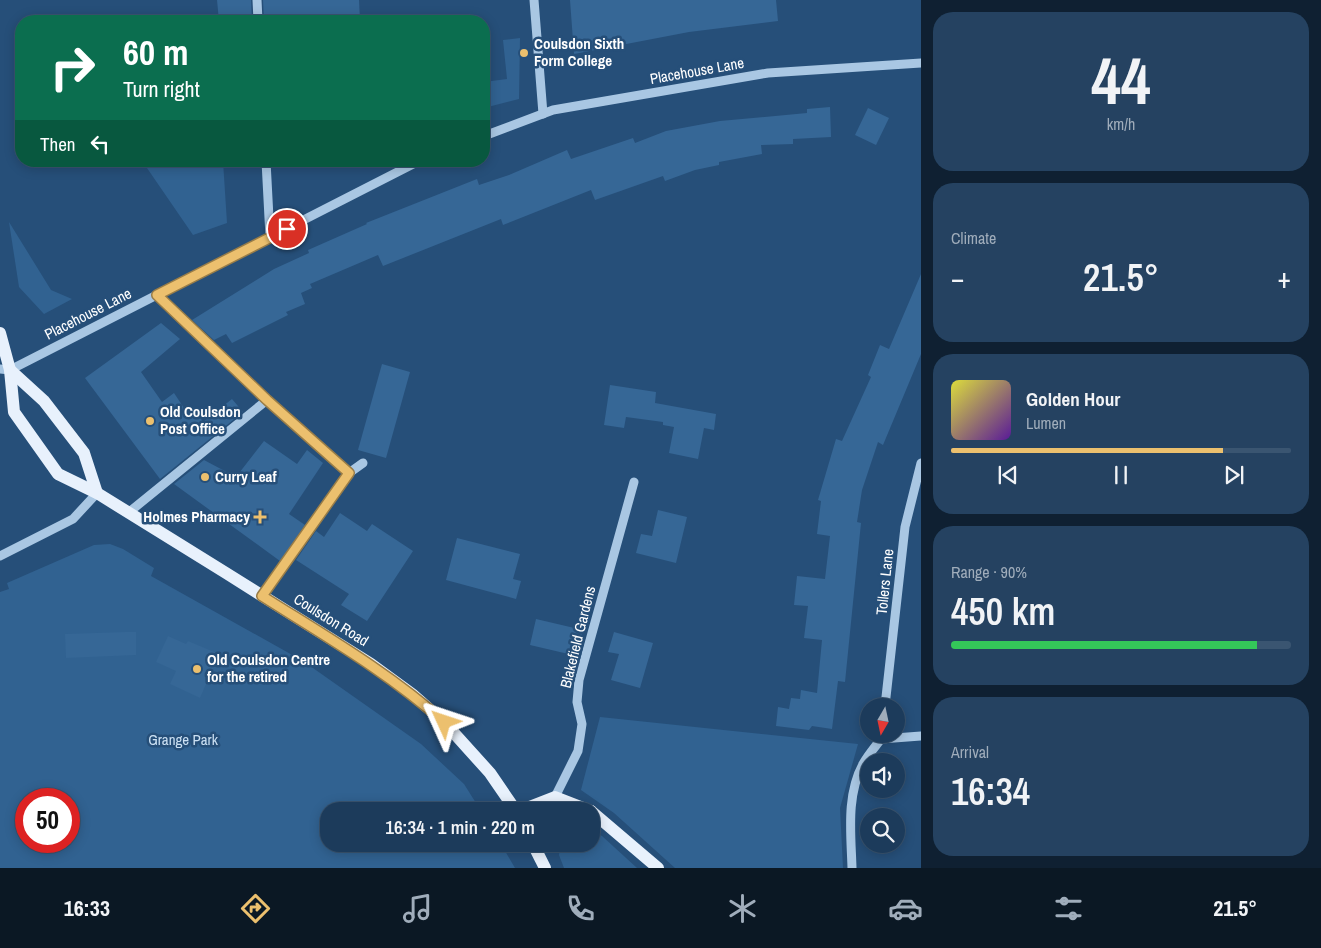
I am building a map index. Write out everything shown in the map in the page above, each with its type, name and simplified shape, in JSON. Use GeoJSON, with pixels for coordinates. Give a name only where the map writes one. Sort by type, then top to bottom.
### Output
{"type":"FeatureCollection","features":[{"type":"Feature","properties":{"kind":"main road","name":"Coulsdon Road"},"geometry":{"type":"LineString","coordinates":[[0,333],[14,412],[58,474],[97,493],[371,664],[412,694],[444,722],[490,773],[511,802]]}},
{"type":"Feature","properties":{"kind":"main road"},"geometry":{"type":"LineString","coordinates":[[5,369],[44,402],[84,453],[97,493]]}},
{"type":"Feature","properties":{"kind":"main road"},"geometry":{"type":"LineString","coordinates":[[542,802],[555,797],[568,802]]}},
{"type":"Feature","properties":{"kind":"main road"},"geometry":{"type":"LineString","coordinates":[[600,819],[658,868]]}},
{"type":"Feature","properties":{"kind":"main road"},"geometry":{"type":"LineString","coordinates":[[537,852],[545,868]]}},
{"type":"Feature","properties":{"kind":"street"},"geometry":{"type":"LineString","coordinates":[[257,0],[258,15]]}},
{"type":"Feature","properties":{"kind":"street"},"geometry":{"type":"LineString","coordinates":[[534,0],[543,114]]}},
{"type":"Feature","properties":{"kind":"street","name":"Placehouse Lane"},"geometry":{"type":"LineString","coordinates":[[490,134],[553,110],[768,73],[921,63]]}},
{"type":"Feature","properties":{"kind":"street"},"geometry":{"type":"LineString","coordinates":[[266,167],[270,238]]}},
{"type":"Feature","properties":{"kind":"street","name":"Placehouse Lane"},"geometry":{"type":"LineString","coordinates":[[5,369],[157,295],[407,167]]}},
{"type":"Feature","properties":{"kind":"street"},"geometry":{"type":"LineString","coordinates":[[157,295],[267,400],[349,473]]}},
{"type":"Feature","properties":{"kind":"street"},"geometry":{"type":"LineString","coordinates":[[128,513],[267,400]]}},
{"type":"Feature","properties":{"kind":"street"},"geometry":{"type":"LineString","coordinates":[[262,596],[349,473],[363,463]]}},
{"type":"Feature","properties":{"kind":"street","name":"Tollers Lane"},"geometry":{"type":"LineString","coordinates":[[886,698],[905,527],[921,463]]}},
{"type":"Feature","properties":{"kind":"street","name":"Blakefield Gardens"},"geometry":{"type":"LineString","coordinates":[[555,797],[578,751],[582,724],[577,702],[579,680],[634,482]]}},
{"type":"Feature","properties":{"kind":"street"},"geometry":{"type":"LineString","coordinates":[[0,556],[73,519],[97,493]]}},
{"type":"Feature","properties":{"kind":"street"},"geometry":{"type":"LineString","coordinates":[[905,736],[921,736]]}},
{"type":"Feature","properties":{"kind":"street"},"geometry":{"type":"LineString","coordinates":[[852,868],[850,823],[854,792],[862,765],[876,743]]}},
{"type":"Feature","properties":{"kind":"green space"},"geometry":{"type":"Polygon","coordinates":[[[520,38],[519,99],[490,106],[490,81],[507,79],[503,40],[520,38]]]}},
{"type":"Feature","properties":{"kind":"green space"},"geometry":{"type":"Polygon","coordinates":[[[223,167],[227,223],[193,235],[147,168],[223,167]]]}},
{"type":"Feature","properties":{"kind":"green space"},"geometry":{"type":"Polygon","coordinates":[[[9,222],[51,290],[72,299],[44,314],[19,287],[9,222]]]}},
{"type":"Feature","properties":{"kind":"green space","name":"Grange Park"},"geometry":{"type":"Polygon","coordinates":[[[110,544],[123,549],[154,568],[151,576],[303,661],[421,744],[464,784],[475,802],[320,802],[320,852],[506,852],[515,868],[0,868],[0,592],[9,589],[7,583],[94,545],[110,544]]]}},
{"type":"Feature","properties":{"kind":"green space"},"geometry":{"type":"Polygon","coordinates":[[[600,717],[858,744],[840,808],[843,868],[675,868],[614,813],[581,790],[600,717]]]}},
{"type":"Feature","properties":{"kind":"green space"},"geometry":{"type":"Polygon","coordinates":[[[600,835],[637,868],[564,868],[560,852],[600,852],[600,835]]]}},
{"type":"Feature","properties":{"kind":"building"},"geometry":{"type":"Polygon","coordinates":[[[217,0],[251,0],[252,15],[218,15],[217,0]]]}},
{"type":"Feature","properties":{"kind":"building"},"geometry":{"type":"Polygon","coordinates":[[[263,0],[359,0],[360,15],[264,15],[263,0]]]}},
{"type":"Feature","properties":{"kind":"building"},"geometry":{"type":"Polygon","coordinates":[[[570,0],[776,0],[778,21],[689,32],[574,54],[570,0]]]}},
{"type":"Feature","properties":{"kind":"building"},"geometry":{"type":"Polygon","coordinates":[[[830,107],[831,137],[793,139],[793,144],[761,145],[762,154],[719,162],[719,165],[695,170],[665,181],[663,176],[595,200],[591,190],[503,225],[501,219],[383,266],[378,255],[310,284],[312,288],[301,293],[305,304],[286,312],[288,315],[232,343],[226,334],[214,340],[192,320],[274,269],[309,253],[308,250],[366,223],[477,179],[479,185],[509,175],[567,150],[571,159],[633,138],[635,143],[666,131],[720,121],[807,113],[807,109],[830,107]]]}},
{"type":"Feature","properties":{"kind":"building"},"geometry":{"type":"Polygon","coordinates":[[[868,108],[889,118],[876,145],[855,135],[868,108]]]}},
{"type":"Feature","properties":{"kind":"building"},"geometry":{"type":"Polygon","coordinates":[[[921,274],[921,354],[883,445],[878,442],[862,490],[857,522],[861,523],[845,682],[838,681],[832,729],[812,726],[809,730],[776,726],[778,707],[789,709],[791,698],[800,699],[801,690],[817,693],[822,640],[804,638],[808,606],[794,605],[797,576],[825,579],[830,536],[817,534],[821,501],[818,500],[836,439],[842,441],[871,377],[868,375],[880,345],[889,349],[921,274]]]}},
{"type":"Feature","properties":{"kind":"building"},"geometry":{"type":"Polygon","coordinates":[[[161,323],[180,339],[141,372],[162,402],[174,393],[186,411],[194,407],[203,422],[232,399],[243,412],[160,479],[85,378],[161,323]]]}},
{"type":"Feature","properties":{"kind":"building"},"geometry":{"type":"Polygon","coordinates":[[[382,364],[410,372],[386,458],[358,450],[382,364]]]}},
{"type":"Feature","properties":{"kind":"building"},"geometry":{"type":"Polygon","coordinates":[[[610,385],[656,392],[655,403],[716,414],[714,430],[704,428],[698,459],[669,453],[674,427],[663,425],[663,422],[626,417],[624,428],[604,425],[610,385]]]}},
{"type":"Feature","properties":{"kind":"building"},"geometry":{"type":"Polygon","coordinates":[[[264,441],[297,464],[307,450],[323,463],[289,514],[305,525],[280,561],[174,484],[204,460],[236,477],[264,441]]]}},
{"type":"Feature","properties":{"kind":"building"},"geometry":{"type":"Polygon","coordinates":[[[658,510],[687,517],[676,563],[636,553],[641,534],[652,536],[658,510]]]}},
{"type":"Feature","properties":{"kind":"building"},"geometry":{"type":"Polygon","coordinates":[[[340,513],[367,531],[372,524],[413,551],[367,621],[341,605],[349,594],[296,560],[316,531],[324,537],[340,513]]]}},
{"type":"Feature","properties":{"kind":"building"},"geometry":{"type":"Polygon","coordinates":[[[457,538],[520,554],[513,579],[521,581],[516,599],[446,580],[457,538]]]}},
{"type":"Feature","properties":{"kind":"building"},"geometry":{"type":"Polygon","coordinates":[[[536,619],[583,630],[577,656],[530,645],[536,619]]]}},
{"type":"Feature","properties":{"kind":"building"},"geometry":{"type":"Polygon","coordinates":[[[136,632],[136,655],[66,658],[65,634],[136,632]]]}},
{"type":"Feature","properties":{"kind":"building"},"geometry":{"type":"Polygon","coordinates":[[[614,632],[653,643],[640,688],[611,680],[619,654],[608,652],[614,632]]]}},
{"type":"Feature","properties":{"kind":"building"},"geometry":{"type":"Polygon","coordinates":[[[168,636],[186,644],[188,641],[219,654],[200,698],[170,684],[176,671],[156,662],[168,636]]]}},
{"type":"Feature","properties":{"kind":"place","name":"Coulsdon Sixth Form College"},"geometry":{"type":"Point","coordinates":[524,53]}},
{"type":"Feature","properties":{"kind":"place","name":"Old Coulsdon Post Office"},"geometry":{"type":"Point","coordinates":[150,421]}},
{"type":"Feature","properties":{"kind":"place","name":"Curry Leaf"},"geometry":{"type":"Point","coordinates":[205,477]}},
{"type":"Feature","properties":{"kind":"place","name":"Holmes Pharmacy"},"geometry":{"type":"Point","coordinates":[260,517]}},
{"type":"Feature","properties":{"kind":"place","name":"Old Coulsdon Centre for the retired"},"geometry":{"type":"Point","coordinates":[197,669]}},
{"type":"Feature","properties":{"kind":"route"},"geometry":{"type":"LineString","coordinates":[[287,229],[157,295],[267,400],[349,473],[262,596],[371,664],[412,694],[444,722]]}}]}
